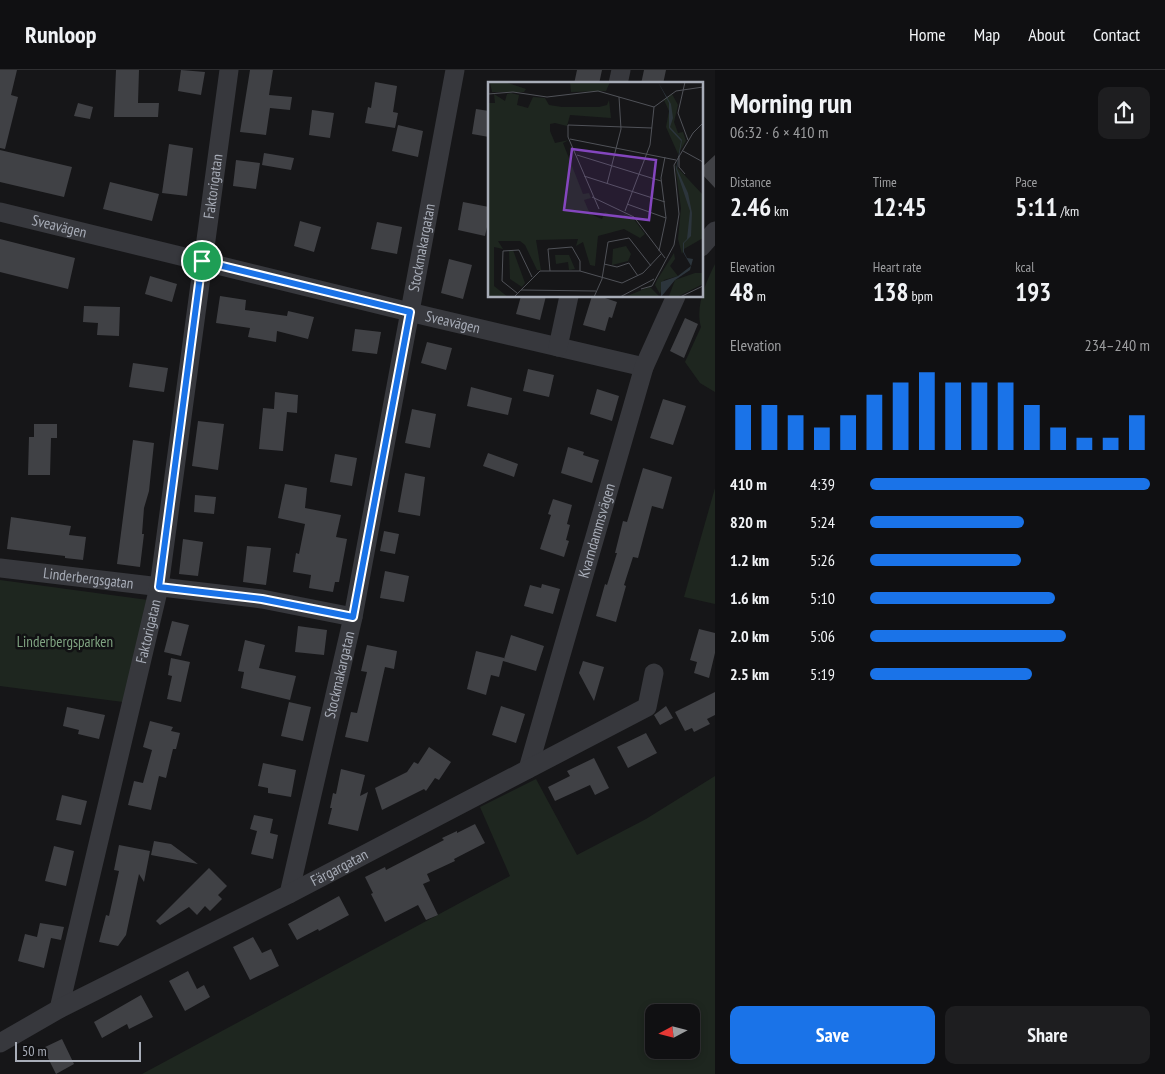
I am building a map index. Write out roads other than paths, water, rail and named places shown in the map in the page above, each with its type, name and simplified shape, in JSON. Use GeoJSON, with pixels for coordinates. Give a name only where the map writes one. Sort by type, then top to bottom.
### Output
{"type":"FeatureCollection","features":[{"type":"Feature","properties":{"kind":"street","name":"Faktorigatan"},"geometry":{"type":"LineString","coordinates":[[59,1009],[159,587],[228,70]]}},
{"type":"Feature","properties":{"kind":"street","name":"Stockmakargatan"},"geometry":{"type":"LineString","coordinates":[[289,894],[353,617],[455,70]]}},
{"type":"Feature","properties":{"kind":"street","name":"Sveavägen"},"geometry":{"type":"LineString","coordinates":[[0,212],[644,367]]}},
{"type":"Feature","properties":{"kind":"street"},"geometry":{"type":"LineString","coordinates":[[702,246],[715,231]]}},
{"type":"Feature","properties":{"kind":"street"},"geometry":{"type":"LineString","coordinates":[[558,347],[569,298]]}},
{"type":"Feature","properties":{"kind":"street","name":"Kvarndammsvägen"},"geometry":{"type":"LineString","coordinates":[[528,769],[644,367],[675,298]]}},
{"type":"Feature","properties":{"kind":"street","name":"Linderbergsgatan"},"geometry":{"type":"LineString","coordinates":[[0,568],[262,599],[353,617]]}},
{"type":"Feature","properties":{"kind":"street","name":"Färgargatan"},"geometry":{"type":"LineString","coordinates":[[0,1043],[59,1009],[289,894],[647,706],[654,672]]}},
{"type":"Feature","properties":{"kind":"park label","name":"Linderbergsparken"},"geometry":{"type":"Point","coordinates":[65,642]}}]}
